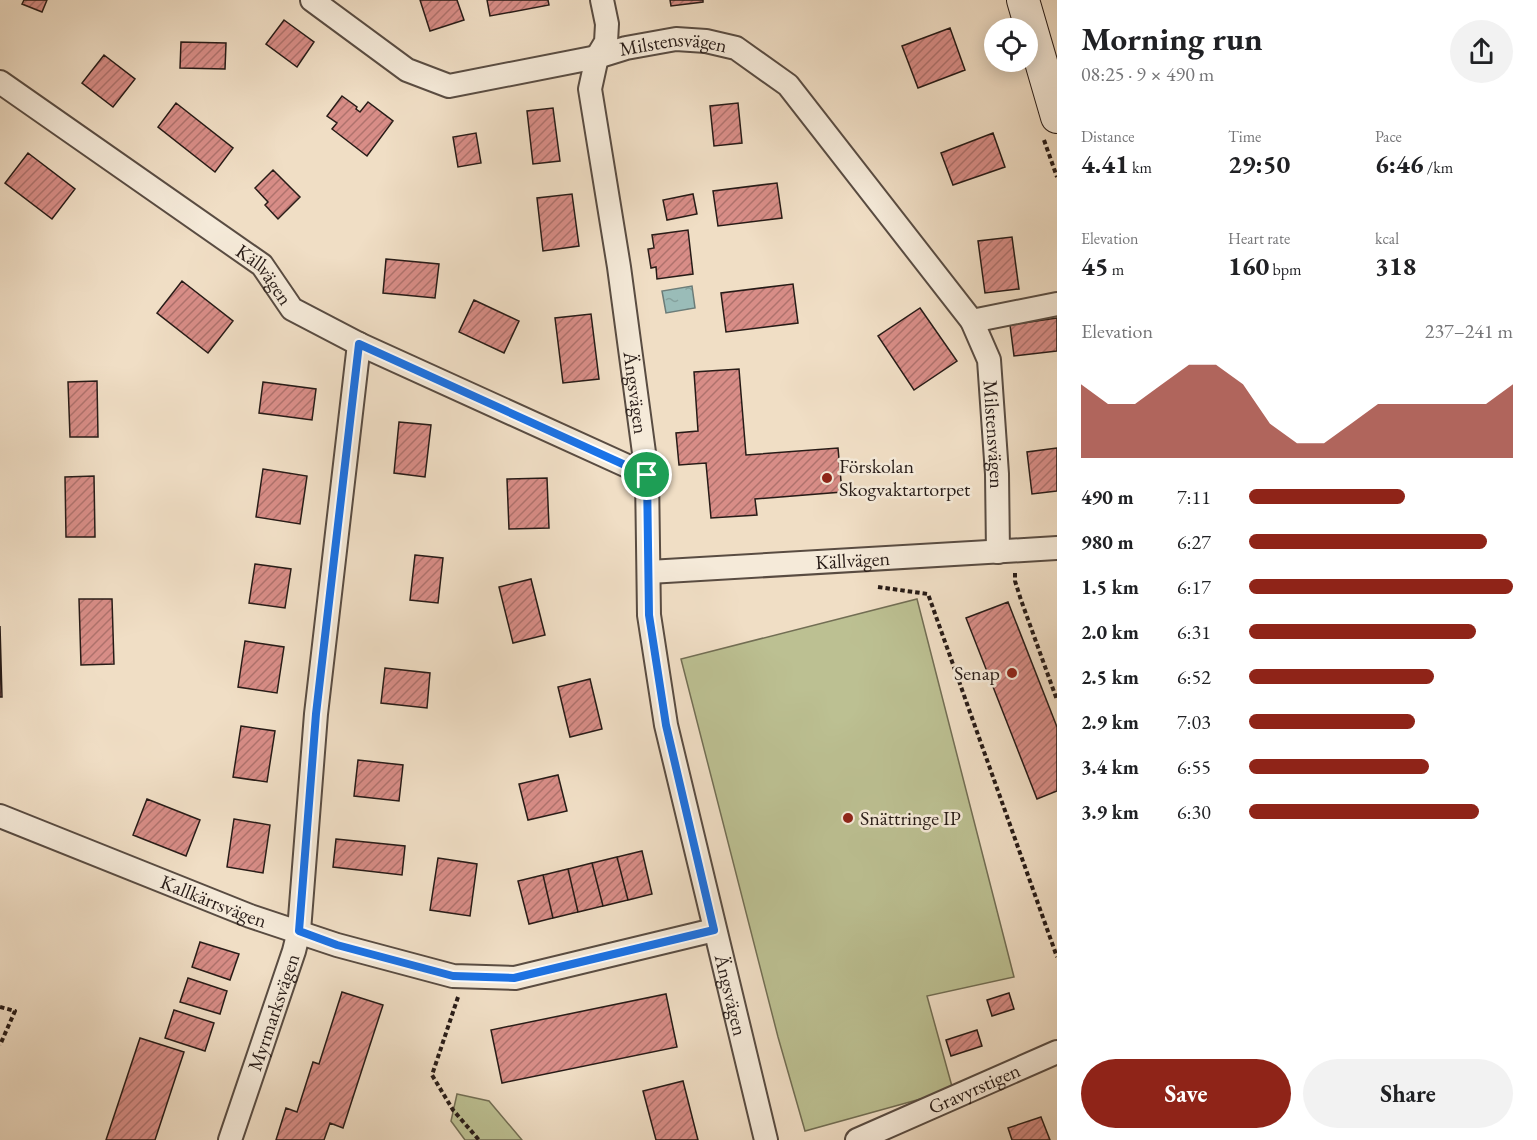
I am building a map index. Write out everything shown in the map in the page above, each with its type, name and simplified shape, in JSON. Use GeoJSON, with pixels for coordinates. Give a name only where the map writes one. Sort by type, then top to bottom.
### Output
{"type":"FeatureCollection","features":[{"type":"Feature","properties":{"kind":"street","name":"Milstensvägen"},"geometry":{"type":"LineString","coordinates":[[312,0],[407,70],[449,86],[676,39],[706,41],[736,48],[788,85],[972,321],[989,360],[997,474],[1007,551]]}},
{"type":"Feature","properties":{"kind":"street","name":"Ängsvägen"},"geometry":{"type":"LineString","coordinates":[[602,0],[607,24],[606,42],[597,57],[590,89],[620,267],[647,475],[649,615],[666,725],[766,1140]]}},
{"type":"Feature","properties":{"kind":"street"},"geometry":{"type":"LineString","coordinates":[[1023,0],[1057,117]]}},
{"type":"Feature","properties":{"kind":"street","name":"Källvägen"},"geometry":{"type":"LineString","coordinates":[[0,82],[262,265],[292,309],[359,344],[647,475]]}},
{"type":"Feature","properties":{"kind":"street"},"geometry":{"type":"LineString","coordinates":[[972,321],[1057,304]]}},
{"type":"Feature","properties":{"kind":"street","name":"Myrmarksvägen"},"geometry":{"type":"LineString","coordinates":[[230,1140],[299,931],[316,714],[359,344]]}},
{"type":"Feature","properties":{"kind":"street","name":"Källvägen"},"geometry":{"type":"LineString","coordinates":[[649,572],[1057,548]]}},
{"type":"Feature","properties":{"kind":"street","name":"Kallkärrsvägen"},"geometry":{"type":"LineString","coordinates":[[0,816],[240,912],[337,945],[453,976],[514,978],[714,930]]}},
{"type":"Feature","properties":{"kind":"street","name":"Gravyrstigen"},"geometry":{"type":"LineString","coordinates":[[857,1140],[1057,1052]]}},
{"type":"Feature","properties":{"kind":"path"},"geometry":{"type":"LineString","coordinates":[[1007,551],[1015,581],[1057,700]]}},
{"type":"Feature","properties":{"kind":"path"},"geometry":{"type":"LineString","coordinates":[[878,587],[928,594],[1057,957]]}},
{"type":"Feature","properties":{"kind":"path"},"geometry":{"type":"LineString","coordinates":[[465,977],[432,1075],[453,1110],[479,1140]]}},
{"type":"Feature","properties":{"kind":"path"},"geometry":{"type":"LineString","coordinates":[[0,1007],[15,1011],[0,1045]]}},
{"type":"Feature","properties":{"kind":"green space","name":"Snättringe IP"},"geometry":{"type":"Polygon","coordinates":[[[917,599],[1014,977],[927,996],[953,1090],[805,1131],[778,1037],[681,659],[917,599]]]}},
{"type":"Feature","properties":{"kind":"green space"},"geometry":{"type":"Polygon","coordinates":[[[457,1094],[489,1101],[522,1140],[465,1140],[451,1121],[457,1094]]]}},
{"type":"Feature","properties":{"kind":"water"},"geometry":{"type":"Polygon","coordinates":[[[692,286],[695,308],[666,313],[662,291],[692,286]]]}},
{"type":"Feature","properties":{"kind":"building"},"geometry":{"type":"Polygon","coordinates":[[[24,0],[47,0],[42,12],[22,4],[24,0]]]}},
{"type":"Feature","properties":{"kind":"building"},"geometry":{"type":"Polygon","coordinates":[[[420,0],[457,0],[464,20],[430,31],[420,0]]]}},
{"type":"Feature","properties":{"kind":"building"},"geometry":{"type":"Polygon","coordinates":[[[487,0],[548,0],[549,5],[490,16],[487,0]]]}},
{"type":"Feature","properties":{"kind":"building"},"geometry":{"type":"Polygon","coordinates":[[[670,0],[703,0],[703,2],[671,6],[670,0]]]}},
{"type":"Feature","properties":{"kind":"building"},"geometry":{"type":"Polygon","coordinates":[[[284,20],[314,42],[297,67],[266,44],[284,20]]]}},
{"type":"Feature","properties":{"kind":"building"},"geometry":{"type":"Polygon","coordinates":[[[950,28],[965,70],[918,88],[902,46],[950,28]]]}},
{"type":"Feature","properties":{"kind":"building"},"geometry":{"type":"Polygon","coordinates":[[[181,42],[226,43],[225,69],[180,68],[181,42]]]}},
{"type":"Feature","properties":{"kind":"building"},"geometry":{"type":"Polygon","coordinates":[[[104,55],[135,79],[113,107],[82,83],[104,55]]]}},
{"type":"Feature","properties":{"kind":"building"},"geometry":{"type":"Polygon","coordinates":[[[342,96],[360,112],[368,102],[393,121],[367,156],[332,129],[337,123],[327,116],[342,96]]]}},
{"type":"Feature","properties":{"kind":"building"},"geometry":{"type":"Polygon","coordinates":[[[176,103],[233,148],[215,172],[158,127],[176,103]]]}},
{"type":"Feature","properties":{"kind":"building"},"geometry":{"type":"Polygon","coordinates":[[[738,103],[742,143],[714,146],[710,106],[738,103]]]}},
{"type":"Feature","properties":{"kind":"building"},"geometry":{"type":"Polygon","coordinates":[[[553,108],[560,161],[533,164],[527,111],[553,108]]]}},
{"type":"Feature","properties":{"kind":"building"},"geometry":{"type":"Polygon","coordinates":[[[476,133],[481,163],[458,167],[453,137],[476,133]]]}},
{"type":"Feature","properties":{"kind":"building"},"geometry":{"type":"Polygon","coordinates":[[[993,133],[1005,167],[953,185],[941,153],[993,133]]]}},
{"type":"Feature","properties":{"kind":"building"},"geometry":{"type":"Polygon","coordinates":[[[28,153],[75,189],[52,219],[5,183],[28,153]]]}},
{"type":"Feature","properties":{"kind":"building"},"geometry":{"type":"Polygon","coordinates":[[[273,170],[300,197],[278,219],[265,205],[268,202],[255,188],[273,170]]]}},
{"type":"Feature","properties":{"kind":"building"},"geometry":{"type":"Polygon","coordinates":[[[777,183],[782,218],[718,226],[713,191],[777,183]]]}},
{"type":"Feature","properties":{"kind":"building"},"geometry":{"type":"Polygon","coordinates":[[[572,194],[579,246],[543,251],[537,198],[572,194]]]}},
{"type":"Feature","properties":{"kind":"building"},"geometry":{"type":"Polygon","coordinates":[[[693,194],[697,214],[667,220],[663,200],[693,194]]]}},
{"type":"Feature","properties":{"kind":"building"},"geometry":{"type":"Polygon","coordinates":[[[688,230],[693,274],[657,279],[656,267],[651,268],[648,249],[654,248],[652,235],[688,230]]]}},
{"type":"Feature","properties":{"kind":"building"},"geometry":{"type":"Polygon","coordinates":[[[1012,237],[1019,289],[985,293],[978,241],[1012,237]]]}},
{"type":"Feature","properties":{"kind":"building"},"geometry":{"type":"Polygon","coordinates":[[[386,259],[439,264],[435,298],[383,293],[386,259]]]}},
{"type":"Feature","properties":{"kind":"building"},"geometry":{"type":"Polygon","coordinates":[[[182,281],[233,321],[208,353],[157,313],[182,281]]]}},
{"type":"Feature","properties":{"kind":"building"},"geometry":{"type":"Polygon","coordinates":[[[793,284],[798,323],[726,332],[721,293],[793,284]]]}},
{"type":"Feature","properties":{"kind":"building"},"geometry":{"type":"Polygon","coordinates":[[[474,300],[519,321],[504,353],[459,332],[474,300]]]}},
{"type":"Feature","properties":{"kind":"building"},"geometry":{"type":"Polygon","coordinates":[[[920,308],[957,361],[914,390],[878,336],[920,308]]]}},
{"type":"Feature","properties":{"kind":"building"},"geometry":{"type":"Polygon","coordinates":[[[591,314],[599,379],[563,383],[555,318],[591,314]]]}},
{"type":"Feature","properties":{"kind":"building"},"geometry":{"type":"Polygon","coordinates":[[[1057,318],[1057,351],[1014,356],[1010,325],[1057,318]]]}},
{"type":"Feature","properties":{"kind":"building"},"geometry":{"type":"Polygon","coordinates":[[[739,369],[746,455],[838,448],[842,492],[755,499],[757,515],[711,518],[706,463],[679,465],[676,433],[698,431],[694,372],[739,369]]]}},
{"type":"Feature","properties":{"kind":"building"},"geometry":{"type":"Polygon","coordinates":[[[97,381],[98,437],[70,437],[68,382],[97,381]]]}},
{"type":"Feature","properties":{"kind":"building"},"geometry":{"type":"Polygon","coordinates":[[[263,382],[316,389],[312,420],[259,413],[263,382]]]}},
{"type":"Feature","properties":{"kind":"building"},"geometry":{"type":"Polygon","coordinates":[[[399,422],[431,425],[425,477],[394,473],[399,422]]]}},
{"type":"Feature","properties":{"kind":"building"},"geometry":{"type":"Polygon","coordinates":[[[1057,448],[1057,491],[1032,494],[1027,452],[1057,448]]]}},
{"type":"Feature","properties":{"kind":"building"},"geometry":{"type":"Polygon","coordinates":[[[263,469],[307,476],[300,524],[256,517],[263,469]]]}},
{"type":"Feature","properties":{"kind":"building"},"geometry":{"type":"Polygon","coordinates":[[[94,476],[95,537],[66,537],[65,477],[94,476]]]}},
{"type":"Feature","properties":{"kind":"building"},"geometry":{"type":"Polygon","coordinates":[[[547,478],[549,528],[509,529],[507,479],[547,478]]]}},
{"type":"Feature","properties":{"kind":"building"},"geometry":{"type":"Polygon","coordinates":[[[415,555],[443,558],[438,603],[410,600],[415,555]]]}},
{"type":"Feature","properties":{"kind":"building"},"geometry":{"type":"Polygon","coordinates":[[[255,564],[291,569],[285,608],[249,603],[255,564]]]}},
{"type":"Feature","properties":{"kind":"building"},"geometry":{"type":"Polygon","coordinates":[[[531,579],[545,635],[513,643],[499,587],[531,579]]]}},
{"type":"Feature","properties":{"kind":"building"},"geometry":{"type":"Polygon","coordinates":[[[79,599],[112,599],[114,664],[81,665],[79,599]]]}},
{"type":"Feature","properties":{"kind":"building","name":"Senap"},"geometry":{"type":"Polygon","coordinates":[[[1008,602],[1057,727],[1057,791],[1037,799],[966,618],[1008,602]]]}},
{"type":"Feature","properties":{"kind":"building"},"geometry":{"type":"Polygon","coordinates":[[[0,626],[2,697],[0,697],[0,626]]]}},
{"type":"Feature","properties":{"kind":"building"},"geometry":{"type":"Polygon","coordinates":[[[245,641],[284,647],[277,693],[238,687],[245,641]]]}},
{"type":"Feature","properties":{"kind":"building"},"geometry":{"type":"Polygon","coordinates":[[[385,668],[430,673],[427,708],[381,703],[385,668]]]}},
{"type":"Feature","properties":{"kind":"building"},"geometry":{"type":"Polygon","coordinates":[[[590,679],[602,729],[570,737],[558,687],[590,679]]]}},
{"type":"Feature","properties":{"kind":"building"},"geometry":{"type":"Polygon","coordinates":[[[241,726],[275,731],[267,782],[233,777],[241,726]]]}},
{"type":"Feature","properties":{"kind":"building"},"geometry":{"type":"Polygon","coordinates":[[[358,760],[403,765],[399,801],[354,796],[358,760]]]}},
{"type":"Feature","properties":{"kind":"building"},"geometry":{"type":"Polygon","coordinates":[[[558,775],[567,811],[528,820],[519,784],[558,775]]]}},
{"type":"Feature","properties":{"kind":"building"},"geometry":{"type":"Polygon","coordinates":[[[147,799],[200,820],[186,856],[133,835],[147,799]]]}},
{"type":"Feature","properties":{"kind":"building"},"geometry":{"type":"Polygon","coordinates":[[[234,819],[270,825],[263,873],[227,867],[234,819]]]}},
{"type":"Feature","properties":{"kind":"building"},"geometry":{"type":"Polygon","coordinates":[[[336,839],[405,846],[402,875],[333,867],[336,839]]]}},
{"type":"Feature","properties":{"kind":"building"},"geometry":{"type":"Polygon","coordinates":[[[642,851],[652,894],[628,900],[617,857],[642,851]]]}},
{"type":"Feature","properties":{"kind":"building"},"geometry":{"type":"Polygon","coordinates":[[[617,857],[628,900],[603,906],[592,863],[617,857]]]}},
{"type":"Feature","properties":{"kind":"building"},"geometry":{"type":"Polygon","coordinates":[[[438,858],[477,864],[470,916],[430,910],[438,858]]]}},
{"type":"Feature","properties":{"kind":"building"},"geometry":{"type":"Polygon","coordinates":[[[592,863],[603,906],[578,912],[568,869],[592,863]]]}},
{"type":"Feature","properties":{"kind":"building"},"geometry":{"type":"Polygon","coordinates":[[[568,869],[578,912],[553,918],[543,875],[568,869]]]}},
{"type":"Feature","properties":{"kind":"building"},"geometry":{"type":"Polygon","coordinates":[[[543,875],[553,918],[529,924],[518,881],[543,875]]]}},
{"type":"Feature","properties":{"kind":"building"},"geometry":{"type":"Polygon","coordinates":[[[200,942],[239,954],[230,980],[192,967],[200,942]]]}},
{"type":"Feature","properties":{"kind":"building"},"geometry":{"type":"Polygon","coordinates":[[[188,978],[227,991],[220,1014],[180,1002],[188,978]]]}},
{"type":"Feature","properties":{"kind":"building"},"geometry":{"type":"Polygon","coordinates":[[[342,992],[383,1005],[343,1128],[330,1123],[324,1140],[276,1140],[286,1108],[297,1112],[313,1062],[319,1064],[342,992]]]}},
{"type":"Feature","properties":{"kind":"building"},"geometry":{"type":"Polygon","coordinates":[[[1009,993],[1014,1009],[992,1016],[987,1000],[1009,993]]]}},
{"type":"Feature","properties":{"kind":"building"},"geometry":{"type":"Polygon","coordinates":[[[666,994],[677,1047],[502,1083],[491,1030],[666,994]]]}},
{"type":"Feature","properties":{"kind":"building"},"geometry":{"type":"Polygon","coordinates":[[[174,1010],[214,1023],[205,1051],[165,1038],[174,1010]]]}},
{"type":"Feature","properties":{"kind":"building"},"geometry":{"type":"Polygon","coordinates":[[[977,1030],[982,1046],[951,1056],[946,1040],[977,1030]]]}},
{"type":"Feature","properties":{"kind":"building"},"geometry":{"type":"Polygon","coordinates":[[[140,1038],[184,1052],[155,1140],[106,1140],[140,1038]]]}},
{"type":"Feature","properties":{"kind":"building"},"geometry":{"type":"Polygon","coordinates":[[[683,1081],[698,1140],[656,1140],[643,1091],[683,1081]]]}},
{"type":"Feature","properties":{"kind":"building"},"geometry":{"type":"Polygon","coordinates":[[[1041,1117],[1050,1140],[1012,1140],[1008,1128],[1041,1117]]]}},
{"type":"Feature","properties":{"kind":"place","name":"Förskolan Skogvaktartorpet"},"geometry":{"type":"Point","coordinates":[827,478]}},
{"type":"Feature","properties":{"kind":"place","name":"Senap"},"geometry":{"type":"Point","coordinates":[1012,673]}},
{"type":"Feature","properties":{"kind":"place","name":"Snättringe IP"},"geometry":{"type":"Point","coordinates":[848,818]}},
{"type":"Feature","properties":{"kind":"route"},"geometry":{"type":"LineString","coordinates":[[359,344],[647,475],[649,615],[666,725],[714,930],[514,978],[453,976],[337,945],[299,931],[316,714],[359,344]]}}]}
